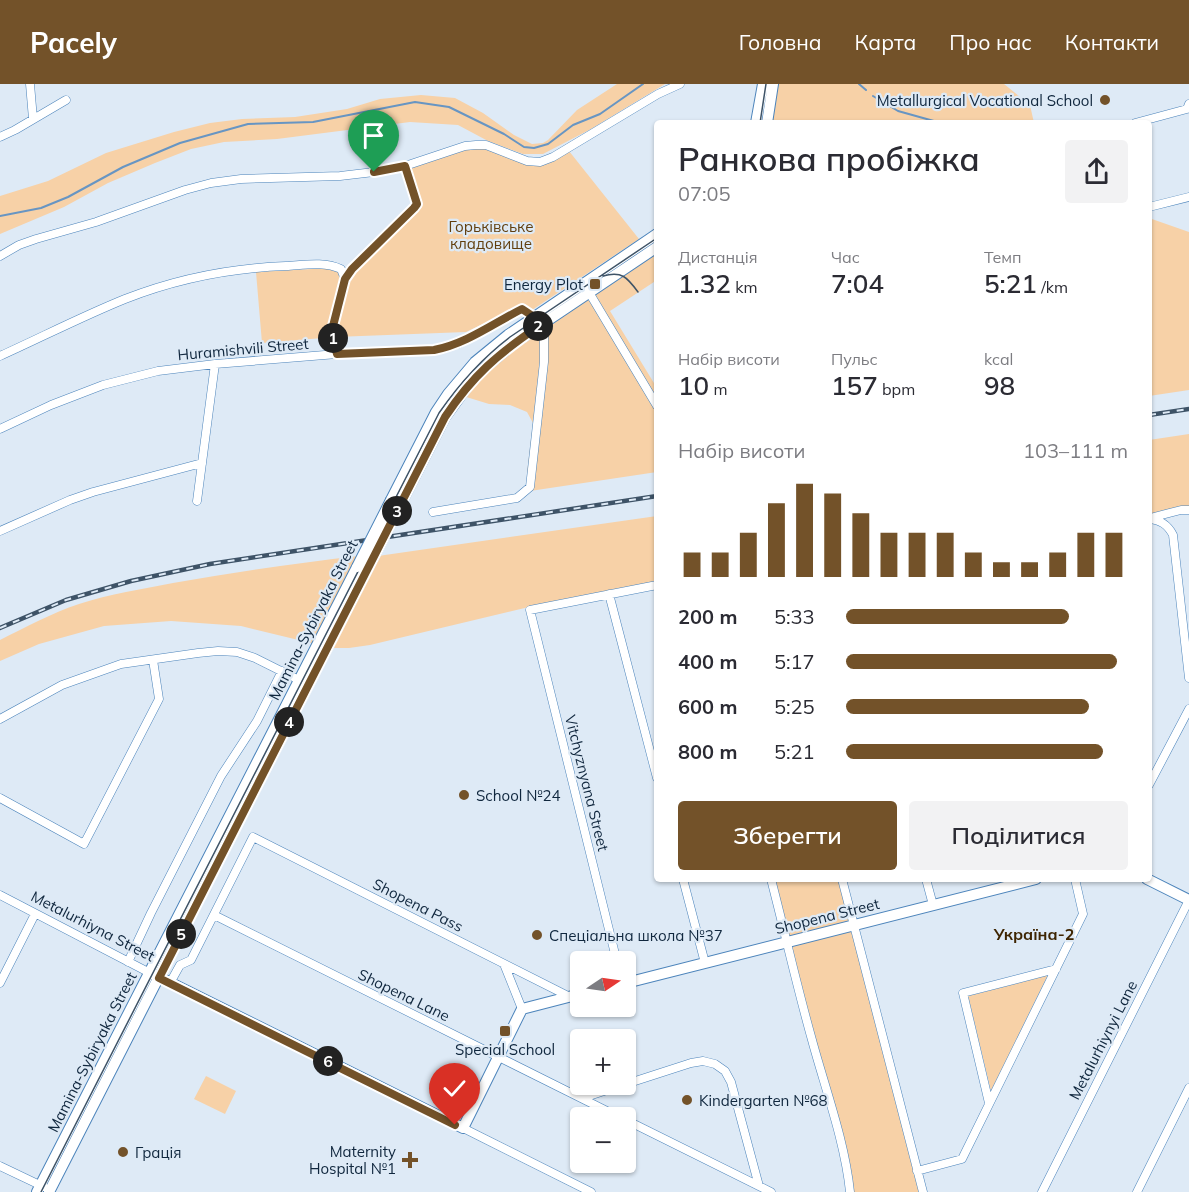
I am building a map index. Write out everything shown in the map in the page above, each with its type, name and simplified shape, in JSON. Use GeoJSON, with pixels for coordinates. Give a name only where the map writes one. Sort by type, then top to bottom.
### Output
{"type":"FeatureCollection","features":[{"type":"Feature","properties":{"kind":"main road"},"geometry":{"type":"LineString","coordinates":[[757,120],[763,84]]}},
{"type":"Feature","properties":{"kind":"main road"},"geometry":{"type":"LineString","coordinates":[[767,120],[773,84]]}},
{"type":"Feature","properties":{"kind":"main road","name":"Mamina-Sybiryaka Street"},"geometry":{"type":"LineString","coordinates":[[44,1190],[303,682],[396,503],[445,417],[456,400],[483,369],[537,321],[586,288],[654,236]]}},
{"type":"Feature","properties":{"kind":"main road","name":"Mamina-Sybiryaka Street"},"geometry":{"type":"LineString","coordinates":[[586,288],[654,249]]}},
{"type":"Feature","properties":{"kind":"main road","name":"Shopena Street"},"geometry":{"type":"LineString","coordinates":[[636,980],[933,905],[1013,882]]}},
{"type":"Feature","properties":{"kind":"main road"},"geometry":{"type":"LineString","coordinates":[[1152,882],[1189,900]]}},
{"type":"Feature","properties":{"kind":"main road","name":"Metalurhiyna Street"},"geometry":{"type":"LineString","coordinates":[[154,975],[463,1128]]}},
{"type":"Feature","properties":{"kind":"main road"},"geometry":{"type":"LineString","coordinates":[[463,1128],[522,1009],[570,997]]}},
{"type":"Feature","properties":{"kind":"street"},"geometry":{"type":"LineString","coordinates":[[30,84],[33,119]]}},
{"type":"Feature","properties":{"kind":"street"},"geometry":{"type":"LineString","coordinates":[[0,256],[19,245],[36,239],[96,222],[211,183],[241,179],[340,176],[374,172],[405,166],[465,146],[476,145],[486,145],[527,161],[540,162],[553,157],[658,94],[680,84]]}},
{"type":"Feature","properties":{"kind":"street"},"geometry":{"type":"LineString","coordinates":[[0,136],[15,130],[66,100]]}},
{"type":"Feature","properties":{"kind":"street"},"geometry":{"type":"LineString","coordinates":[[1146,120],[1187,109],[1189,104]]}},
{"type":"Feature","properties":{"kind":"street"},"geometry":{"type":"LineString","coordinates":[[337,354],[332,330],[345,279],[352,269],[417,204],[405,166]]}},
{"type":"Feature","properties":{"kind":"street"},"geometry":{"type":"LineString","coordinates":[[1152,206],[1189,197]]}},
{"type":"Feature","properties":{"kind":"street"},"geometry":{"type":"LineString","coordinates":[[0,356],[126,299],[167,285],[235,271],[278,266],[332,265],[340,269],[345,279]]}},
{"type":"Feature","properties":{"kind":"street"},"geometry":{"type":"LineString","coordinates":[[586,288],[654,401]]}},
{"type":"Feature","properties":{"kind":"street","name":"Huramishvili Street"},"geometry":{"type":"LineString","coordinates":[[0,429],[51,405],[103,385],[158,371],[337,354],[434,350],[458,344],[522,309],[537,321]]}},
{"type":"Feature","properties":{"kind":"street"},"geometry":{"type":"LineString","coordinates":[[433,512],[517,498],[530,487],[544,362],[543,336],[537,321]]}},
{"type":"Feature","properties":{"kind":"street"},"geometry":{"type":"LineString","coordinates":[[197,501],[215,364]]}},
{"type":"Feature","properties":{"kind":"street"},"geometry":{"type":"LineString","coordinates":[[0,531],[93,492],[202,464]]}},
{"type":"Feature","properties":{"kind":"street"},"geometry":{"type":"LineString","coordinates":[[1152,518],[1189,510]]}},
{"type":"Feature","properties":{"kind":"street"},"geometry":{"type":"LineString","coordinates":[[1152,519],[1164,523],[1173,535],[1189,678]]}},
{"type":"Feature","properties":{"kind":"street"},"geometry":{"type":"LineString","coordinates":[[654,586],[609,594],[654,766]]}},
{"type":"Feature","properties":{"kind":"street","name":"Vitchyznyana Street"},"geometry":{"type":"LineString","coordinates":[[609,594],[530,610],[613,951]]}},
{"type":"Feature","properties":{"kind":"street"},"geometry":{"type":"LineString","coordinates":[[0,719],[62,686],[122,664],[218,651],[237,652],[255,657],[303,682]]}},
{"type":"Feature","properties":{"kind":"street"},"geometry":{"type":"LineString","coordinates":[[0,798],[84,843],[159,699],[153,660]]}},
{"type":"Feature","properties":{"kind":"street"},"geometry":{"type":"LineString","coordinates":[[128,962],[221,776],[257,721],[282,671]]}},
{"type":"Feature","properties":{"kind":"street"},"geometry":{"type":"LineString","coordinates":[[1152,779],[1189,709]]}},
{"type":"Feature","properties":{"kind":"street","name":"Shopena Pass"},"geometry":{"type":"LineString","coordinates":[[214,915],[253,837],[504,964],[570,994]]}},
{"type":"Feature","properties":{"kind":"street"},"geometry":{"type":"LineString","coordinates":[[684,882],[705,963]]}},
{"type":"Feature","properties":{"kind":"street"},"geometry":{"type":"LineString","coordinates":[[772,882],[802,1005],[841,1143],[850,1192]]}},
{"type":"Feature","properties":{"kind":"street"},"geometry":{"type":"LineString","coordinates":[[843,882],[923,1192]]}},
{"type":"Feature","properties":{"kind":"street"},"geometry":{"type":"LineString","coordinates":[[928,882],[933,905]]}},
{"type":"Feature","properties":{"kind":"street"},"geometry":{"type":"LineString","coordinates":[[917,1171],[962,1159],[1083,914],[1076,882]]}},
{"type":"Feature","properties":{"kind":"street","name":"Metalurhiyna Street"},"geometry":{"type":"LineString","coordinates":[[0,896],[154,975]]}},
{"type":"Feature","properties":{"kind":"street","name":"Metalurhiynyi Lane"},"geometry":{"type":"LineString","coordinates":[[1042,1192],[1189,900]]}},
{"type":"Feature","properties":{"kind":"street"},"geometry":{"type":"LineString","coordinates":[[0,983],[35,914]]}},
{"type":"Feature","properties":{"kind":"street"},"geometry":{"type":"LineString","coordinates":[[170,983],[180,965],[191,960],[214,915]]}},
{"type":"Feature","properties":{"kind":"street","name":"Shopena Lane"},"geometry":{"type":"LineString","coordinates":[[214,915],[600,1107]]}},
{"type":"Feature","properties":{"kind":"street"},"geometry":{"type":"LineString","coordinates":[[504,964],[522,1009]]}},
{"type":"Feature","properties":{"kind":"street"},"geometry":{"type":"LineString","coordinates":[[989,1103],[963,993],[1056,969]]}},
{"type":"Feature","properties":{"kind":"street"},"geometry":{"type":"LineString","coordinates":[[636,1080],[703,1061],[715,1064],[725,1071],[731,1082],[759,1186]]}},
{"type":"Feature","properties":{"kind":"street"},"geometry":{"type":"LineString","coordinates":[[1137,1192],[1189,1088]]}},
{"type":"Feature","properties":{"kind":"street"},"geometry":{"type":"LineString","coordinates":[[583,1098],[592,1095]]}},
{"type":"Feature","properties":{"kind":"street"},"geometry":{"type":"LineString","coordinates":[[636,1125],[771,1192]]}},
{"type":"Feature","properties":{"kind":"street","name":"Metalurhiyna Street"},"geometry":{"type":"LineString","coordinates":[[463,1128],[590,1192]]}},
{"type":"Feature","properties":{"kind":"street"},"geometry":{"type":"LineString","coordinates":[[0,1166],[44,1190]]}},
{"type":"Feature","properties":{"kind":"green space"},"geometry":{"type":"Polygon","coordinates":[[[617,84],[665,84],[591,129],[543,154],[523,154],[488,141],[458,125],[410,122],[277,139],[224,142],[191,149],[155,163],[108,183],[64,207],[0,234],[0,196],[48,181],[106,153],[210,123],[295,117],[347,109],[380,99],[421,95],[455,98],[483,113],[514,135],[532,144],[543,143],[577,110],[617,84]]]}},
{"type":"Feature","properties":{"kind":"green space"},"geometry":{"type":"Polygon","coordinates":[[[776,84],[1004,84],[1030,105],[1033,120],[770,120],[776,84]]]}},
{"type":"Feature","properties":{"kind":"green space","name":"Горьківське кладовище"},"geometry":{"type":"Polygon","coordinates":[[[486,148],[526,164],[569,151],[639,239],[529,312],[514,309],[466,332],[335,337],[262,343],[256,272],[331,268],[338,271],[342,280],[417,210],[409,168],[466,149],[486,148]]]}},
{"type":"Feature","properties":{"kind":"green space"},"geometry":{"type":"Polygon","coordinates":[[[1152,219],[1189,232],[1189,390],[1152,396],[1152,219]]]}},
{"type":"Feature","properties":{"kind":"green space"},"geometry":{"type":"Polygon","coordinates":[[[654,252],[654,282],[610,311],[654,383],[654,472],[530,491],[527,473],[533,423],[527,412],[510,405],[489,404],[463,396],[499,358],[654,252]]]}},
{"type":"Feature","properties":{"kind":"green space"},"geometry":{"type":"Polygon","coordinates":[[[1189,434],[1189,507],[1152,514],[1152,440],[1189,434]]]}},
{"type":"Feature","properties":{"kind":"green space"},"geometry":{"type":"Polygon","coordinates":[[[654,516],[654,583],[529,607],[370,645],[330,648],[378,556],[654,516]]]}},
{"type":"Feature","properties":{"kind":"green space"},"geometry":{"type":"Polygon","coordinates":[[[359,556],[315,644],[241,626],[171,621],[104,626],[39,644],[0,661],[0,640],[49,616],[91,600],[196,579],[359,556]]]}},
{"type":"Feature","properties":{"kind":"green space"},"geometry":{"type":"Polygon","coordinates":[[[776,882],[839,882],[919,1192],[852,1192],[776,882]]]}},
{"type":"Feature","properties":{"kind":"green space"},"geometry":{"type":"Polygon","coordinates":[[[1048,975],[991,1091],[968,996],[1048,975]]]}},
{"type":"Feature","properties":{"kind":"green space"},"geometry":{"type":"Polygon","coordinates":[[[206,1076],[236,1091],[225,1114],[194,1099],[206,1076]]]}},
{"type":"Feature","properties":{"kind":"waterway"},"geometry":{"type":"LineString","coordinates":[[0,216],[41,208],[68,197],[123,167],[180,143],[248,124],[313,122],[415,102],[449,107],[504,134],[524,147],[534,148],[548,144],[573,125],[600,114],[643,84]]}},
{"type":"Feature","properties":{"kind":"waterway"},"geometry":{"type":"LineString","coordinates":[[859,84],[866,90]]}},
{"type":"Feature","properties":{"kind":"waterway"},"geometry":{"type":"LineString","coordinates":[[873,96],[898,111],[930,120]]}},
{"type":"Feature","properties":{"kind":"tram line"},"geometry":{"type":"LineString","coordinates":[[760,120],[766,84]]}},
{"type":"Feature","properties":{"kind":"tram line"},"geometry":{"type":"LineString","coordinates":[[41,1192],[439,413],[471,372],[499,345],[654,240]]}},
{"type":"Feature","properties":{"kind":"tram line"},"geometry":{"type":"LineString","coordinates":[[603,276],[615,274],[624,276],[638,292]]}},
{"type":"Feature","properties":{"kind":"railway"},"geometry":{"type":"LineString","coordinates":[[1152,415],[1189,409]]}},
{"type":"Feature","properties":{"kind":"railway"},"geometry":{"type":"LineString","coordinates":[[0,628],[66,600],[131,581],[210,564],[654,496]]}},
{"type":"Feature","properties":{"kind":"place","name":"Metallurgical Vocational School"},"geometry":{"type":"Point","coordinates":[1105,100]}},
{"type":"Feature","properties":{"kind":"place","name":"Energy Plot"},"geometry":{"type":"Point","coordinates":[595,284]}},
{"type":"Feature","properties":{"kind":"place","name":"School №24"},"geometry":{"type":"Point","coordinates":[464,795]}},
{"type":"Feature","properties":{"kind":"place","name":"Спеціальна школа №37"},"geometry":{"type":"Point","coordinates":[537,935]}},
{"type":"Feature","properties":{"kind":"place","name":"Special School"},"geometry":{"type":"Point","coordinates":[505,1031]}},
{"type":"Feature","properties":{"kind":"place","name":"Kindergarten №68"},"geometry":{"type":"Point","coordinates":[687,1100]}},
{"type":"Feature","properties":{"kind":"place","name":"Грація"},"geometry":{"type":"Point","coordinates":[123,1152]}},
{"type":"Feature","properties":{"kind":"place","name":"Maternity Hospital №1"},"geometry":{"type":"Point","coordinates":[410,1160]}},
{"type":"Feature","properties":{"kind":"district","name":"Україна-2"},"geometry":{"type":"Point","coordinates":[1034,934]}},
{"type":"Feature","properties":{"kind":"route"},"geometry":{"type":"LineString","coordinates":[[374,172],[405,166],[417,204],[352,269],[345,279],[332,330],[337,354],[446,348],[458,344],[522,309],[534,317],[539,326],[483,369],[456,400],[445,417],[159,978],[455,1125]]}}]}
